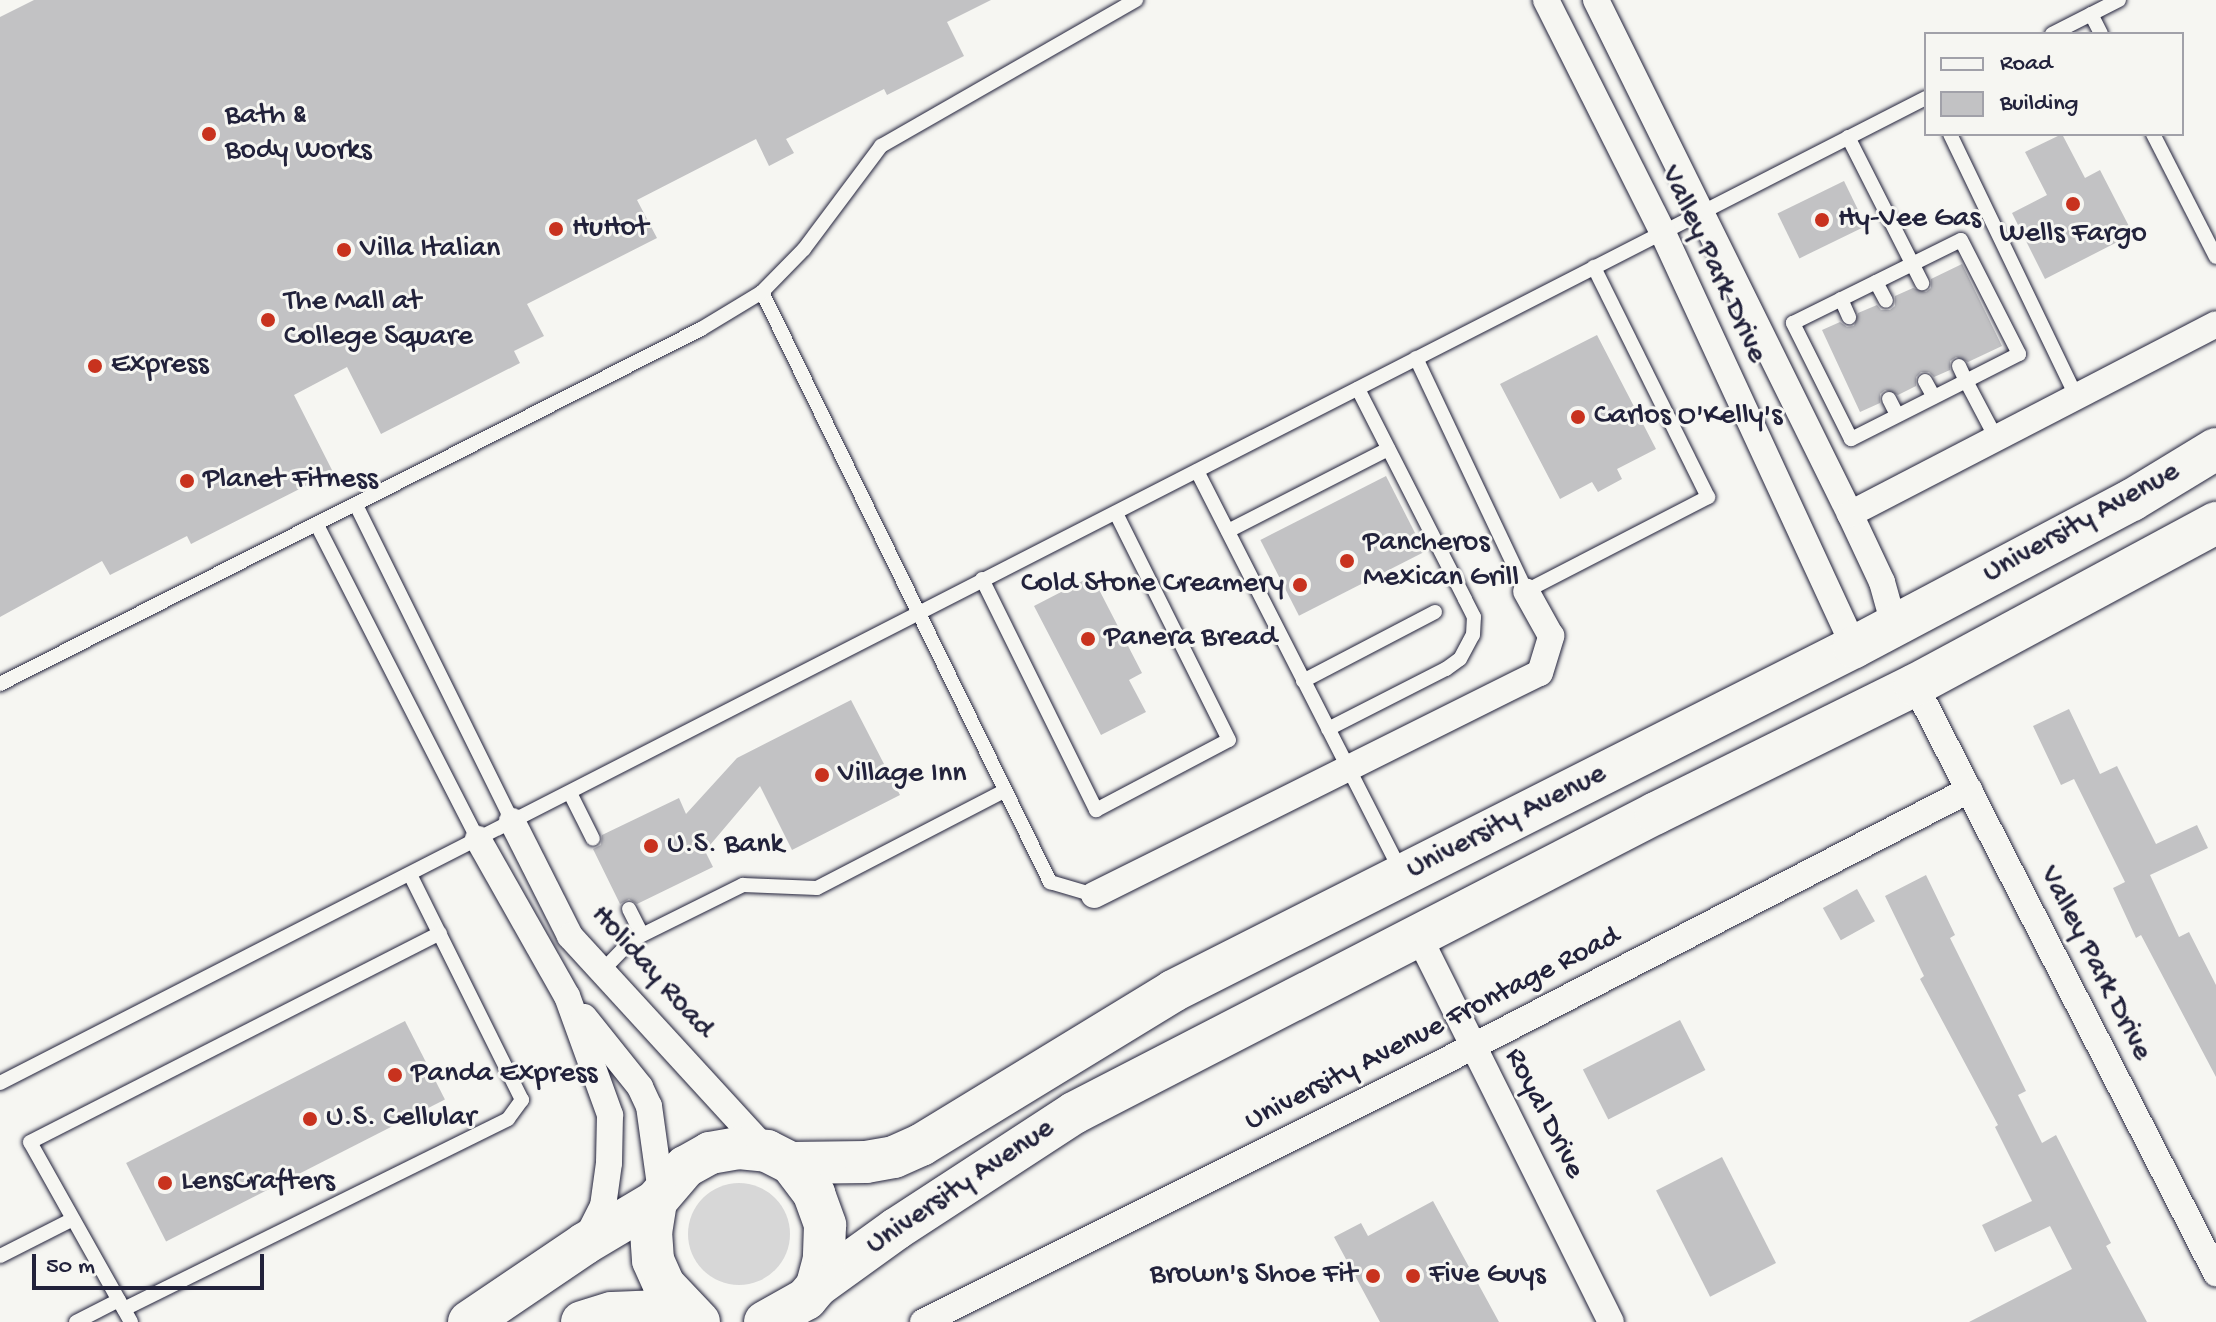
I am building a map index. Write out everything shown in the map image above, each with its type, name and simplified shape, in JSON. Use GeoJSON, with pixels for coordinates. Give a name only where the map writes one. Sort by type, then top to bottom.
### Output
{"type":"FeatureCollection","features":[{"type":"Feature","properties":{"kind":"main road","name":"University Avenue"},"geometry":{"type":"LineString","coordinates":[[659,1197],[685,1167],[710,1153],[739,1148],[779,1157],[866,1162],[894,1157],[921,1145],[1173,991],[1854,647],[2132,500],[2216,449]]}},
{"type":"Feature","properties":{"kind":"main road","name":"University Avenue"},"geometry":{"type":"LineString","coordinates":[[765,1322],[809,1302],[896,1229],[1074,1113],[1656,813],[1915,685],[2216,523]]}},
{"type":"Feature","properties":{"kind":"main road"},"geometry":{"type":"LineString","coordinates":[[1656,813],[1710,751],[1849,679],[1894,625]]}},
{"type":"Feature","properties":{"kind":"main road"},"geometry":{"type":"LineString","coordinates":[[1418,935],[1432,892],[1552,828],[1626,763]]}},
{"type":"Feature","properties":{"kind":"main road"},"geometry":{"type":"LineString","coordinates":[[779,1157],[814,1194],[825,1225],[824,1259],[809,1302]]}},
{"type":"Feature","properties":{"kind":"main road"},"geometry":{"type":"LineString","coordinates":[[469,1322],[659,1197]]}},
{"type":"Feature","properties":{"kind":"main road"},"geometry":{"type":"LineString","coordinates":[[659,1197],[651,1233],[653,1260],[664,1285],[692,1316]]}},
{"type":"Feature","properties":{"kind":"main road"},"geometry":{"type":"LineString","coordinates":[[582,1322],[612,1313],[692,1316]]}},
{"type":"Feature","properties":{"kind":"street","name":"Valley Park Drive"},"geometry":{"type":"LineString","coordinates":[[1546,0],[1662,231],[1854,647]]}},
{"type":"Feature","properties":{"kind":"street","name":"Valley Park Drive"},"geometry":{"type":"LineString","coordinates":[[1596,0],[1850,514],[1882,582],[1894,625]]}},
{"type":"Feature","properties":{"kind":"street"},"geometry":{"type":"LineString","coordinates":[[1850,514],[2216,324]]}},
{"type":"Feature","properties":{"kind":"street"},"geometry":{"type":"LineString","coordinates":[[1094,895],[1540,673],[1551,636],[1526,591]]}},
{"type":"Feature","properties":{"kind":"street","name":"Valley Park Drive"},"geometry":{"type":"LineString","coordinates":[[1915,685],[2216,1273]]}},
{"type":"Feature","properties":{"kind":"street","name":"University Avenue Frontage Road"},"geometry":{"type":"LineString","coordinates":[[923,1322],[1473,1047],[1969,790]]}},
{"type":"Feature","properties":{"kind":"street","name":"Holiday Road"},"geometry":{"type":"LineString","coordinates":[[512,821],[570,936],[779,1157]]}},
{"type":"Feature","properties":{"kind":"street"},"geometry":{"type":"LineString","coordinates":[[478,839],[567,996],[640,1087],[649,1106],[659,1197]]}},
{"type":"Feature","properties":{"kind":"street","name":"Royal Drive"},"geometry":{"type":"LineString","coordinates":[[1418,935],[1611,1322]]}},
{"type":"Feature","properties":{"kind":"street"},"geometry":{"type":"LineString","coordinates":[[567,996],[610,1115],[609,1163],[603,1206],[584,1244]]}},
{"type":"Feature","properties":{"kind":"lane"},"geometry":{"type":"LineString","coordinates":[[0,684],[701,329],[762,292],[804,249],[881,146],[1136,0]]}},
{"type":"Feature","properties":{"kind":"lane"},"geometry":{"type":"LineString","coordinates":[[2056,32],[2119,0]]}},
{"type":"Feature","properties":{"kind":"lane"},"geometry":{"type":"LineString","coordinates":[[2091,14],[2100,32]]}},
{"type":"Feature","properties":{"kind":"lane"},"geometry":{"type":"LineString","coordinates":[[0,1083],[411,876],[916,612],[1116,513],[1924,99]]}},
{"type":"Feature","properties":{"kind":"lane"},"geometry":{"type":"LineString","coordinates":[[1951,136],[2076,396]]}},
{"type":"Feature","properties":{"kind":"lane"},"geometry":{"type":"LineString","coordinates":[[2154,136],[2216,257]]}},
{"type":"Feature","properties":{"kind":"lane"},"geometry":{"type":"LineString","coordinates":[[1848,137],[1922,283]]}},
{"type":"Feature","properties":{"kind":"lane"},"geometry":{"type":"LineString","coordinates":[[1961,240],[2019,354],[1851,439],[1793,323],[1913,264],[1961,240]]}},
{"type":"Feature","properties":{"kind":"lane"},"geometry":{"type":"LineString","coordinates":[[1416,358],[1526,591],[1708,497],[1594,267]]}},
{"type":"Feature","properties":{"kind":"lane"},"geometry":{"type":"LineString","coordinates":[[1876,282],[1886,301]]}},
{"type":"Feature","properties":{"kind":"lane"},"geometry":{"type":"LineString","coordinates":[[762,292],[1050,882],[1094,895]]}},
{"type":"Feature","properties":{"kind":"lane"},"geometry":{"type":"LineString","coordinates":[[1841,299],[1849,317]]}},
{"type":"Feature","properties":{"kind":"lane"},"geometry":{"type":"LineString","coordinates":[[1959,366],[1996,438]]}},
{"type":"Feature","properties":{"kind":"lane"},"geometry":{"type":"LineString","coordinates":[[1925,381],[1934,397]]}},
{"type":"Feature","properties":{"kind":"lane"},"geometry":{"type":"LineString","coordinates":[[1328,729],[1446,669],[1460,659],[1473,635],[1474,617],[1358,389]]}},
{"type":"Feature","properties":{"kind":"lane"},"geometry":{"type":"LineString","coordinates":[[1889,399],[1897,415]]}},
{"type":"Feature","properties":{"kind":"lane"},"geometry":{"type":"LineString","coordinates":[[1228,531],[1388,449]]}},
{"type":"Feature","properties":{"kind":"lane"},"geometry":{"type":"LineString","coordinates":[[1197,471],[1403,876]]}},
{"type":"Feature","properties":{"kind":"lane"},"geometry":{"type":"LineString","coordinates":[[356,505],[512,821]]}},
{"type":"Feature","properties":{"kind":"lane"},"geometry":{"type":"LineString","coordinates":[[982,579],[1096,810],[1229,740],[1116,513]]}},
{"type":"Feature","properties":{"kind":"lane"},"geometry":{"type":"LineString","coordinates":[[317,525],[478,839]]}},
{"type":"Feature","properties":{"kind":"lane"},"geometry":{"type":"LineString","coordinates":[[1303,681],[1435,612]]}},
{"type":"Feature","properties":{"kind":"lane"},"geometry":{"type":"LineString","coordinates":[[601,972],[632,940],[743,885],[817,888],[1004,791]]}},
{"type":"Feature","properties":{"kind":"lane"},"geometry":{"type":"LineString","coordinates":[[570,793],[593,839]]}},
{"type":"Feature","properties":{"kind":"lane"},"geometry":{"type":"LineString","coordinates":[[76,1322],[125,1310],[508,1119],[522,1100],[411,876]]}},
{"type":"Feature","properties":{"kind":"lane"},"geometry":{"type":"LineString","coordinates":[[629,909],[642,934]]}},
{"type":"Feature","properties":{"kind":"lane"},"geometry":{"type":"LineString","coordinates":[[125,1310],[71,1220],[30,1142],[440,933]]}},
{"type":"Feature","properties":{"kind":"lane"},"geometry":{"type":"LineString","coordinates":[[0,1256],[71,1220]]}},
{"type":"Feature","properties":{"kind":"shaded area"},"geometry":{"type":"Polygon","coordinates":[[[739,1183],[758,1187],[775,1198],[786,1215],[790,1234],[786,1253],[775,1270],[758,1281],[739,1285],[720,1281],[703,1270],[692,1253],[688,1234],[692,1215],[703,1198],[720,1187],[739,1183]]]}},
{"type":"Feature","properties":{"kind":"building","name":"The Mall at College Square"},"geometry":{"type":"Polygon","coordinates":[[[34,0],[991,0],[947,22],[964,56],[887,95],[884,89],[786,139],[794,153],[769,166],[756,139],[637,200],[657,238],[527,304],[544,336],[514,351],[520,363],[381,434],[347,367],[294,395],[333,472],[191,544],[187,536],[110,575],[102,561],[0,617],[0,17],[34,0]]]}},
{"type":"Feature","properties":{"kind":"building","name":"Wells Fargo"},"geometry":{"type":"Polygon","coordinates":[[[2063,136],[2085,178],[2100,170],[2133,234],[2045,279],[2012,213],[2047,195],[2025,152],[2063,136]]]}},
{"type":"Feature","properties":{"kind":"building","name":"Hy-Vee Gas"},"geometry":{"type":"Polygon","coordinates":[[[1844,181],[1866,226],[1799,258],[1777,213],[1844,181]]]}},
{"type":"Feature","properties":{"kind":"building"},"geometry":{"type":"Polygon","coordinates":[[[1962,264],[2002,346],[1968,362],[1956,357],[1950,361],[1950,370],[1934,377],[1929,372],[1921,372],[1916,377],[1916,386],[1898,395],[1885,390],[1880,394],[1880,403],[1860,412],[1822,330],[1840,322],[1847,327],[1854,326],[1858,313],[1877,305],[1881,310],[1890,310],[1895,306],[1895,296],[1913,288],[1926,292],[1931,288],[1931,279],[1962,264]]]}},
{"type":"Feature","properties":{"kind":"building","name":"Carlos O'Kelly's"},"geometry":{"type":"Polygon","coordinates":[[[1597,335],[1656,449],[1617,469],[1622,479],[1598,492],[1592,482],[1560,499],[1500,384],[1597,335]]]}},
{"type":"Feature","properties":{"kind":"building"},"geometry":{"type":"Polygon","coordinates":[[[1386,476],[1425,552],[1299,616],[1260,540],[1386,476]]]}},
{"type":"Feature","properties":{"kind":"building","name":"Panera Bread"},"geometry":{"type":"Polygon","coordinates":[[[1092,576],[1142,673],[1129,680],[1146,712],[1101,735],[1034,606],[1092,576]]]}},
{"type":"Feature","properties":{"kind":"building"},"geometry":{"type":"Polygon","coordinates":[[[851,700],[900,795],[792,850],[760,786],[705,851],[713,867],[637,904],[629,899],[620,904],[593,849],[601,845],[602,835],[679,798],[686,814],[737,758],[851,700]]]}},
{"type":"Feature","properties":{"kind":"building"},"geometry":{"type":"Polygon","coordinates":[[[2069,709],[2100,774],[2117,766],[2156,844],[2197,825],[2208,848],[2150,875],[2179,937],[2189,932],[2216,985],[2216,1077],[2141,935],[2136,938],[2113,888],[2125,882],[2074,779],[2061,785],[2033,726],[2069,709]]]}},
{"type":"Feature","properties":{"kind":"building"},"geometry":{"type":"Polygon","coordinates":[[[1926,875],[1955,935],[1950,938],[2026,1091],[2018,1095],[2042,1143],[2056,1135],[2111,1243],[2106,1246],[2147,1322],[1969,1322],[2072,1269],[2050,1226],[1995,1252],[1982,1225],[2032,1201],[1995,1127],[1998,1125],[1920,979],[1924,976],[1885,896],[1926,875]]]}},
{"type":"Feature","properties":{"kind":"building"},"geometry":{"type":"Polygon","coordinates":[[[1857,889],[1875,921],[1841,940],[1823,908],[1857,889]]]}},
{"type":"Feature","properties":{"kind":"building"},"geometry":{"type":"Polygon","coordinates":[[[1680,1020],[1705,1070],[1608,1119],[1583,1069],[1680,1020]]]}},
{"type":"Feature","properties":{"kind":"building"},"geometry":{"type":"Polygon","coordinates":[[[405,1021],[445,1099],[166,1242],[126,1163],[405,1021]]]}},
{"type":"Feature","properties":{"kind":"building"},"geometry":{"type":"Polygon","coordinates":[[[1722,1157],[1776,1263],[1710,1297],[1656,1191],[1722,1157]]]}},
{"type":"Feature","properties":{"kind":"building"},"geometry":{"type":"Polygon","coordinates":[[[1433,1201],[1499,1322],[1380,1322],[1334,1237],[1361,1223],[1368,1236],[1433,1201]]]}},
{"type":"Feature","properties":{"kind":"place","name":"Bath & Body Works"},"geometry":{"type":"Point","coordinates":[209,134]}},
{"type":"Feature","properties":{"kind":"place","name":"Wells Fargo"},"geometry":{"type":"Point","coordinates":[2073,204]}},
{"type":"Feature","properties":{"kind":"place","name":"Hy-Vee Gas"},"geometry":{"type":"Point","coordinates":[1822,220]}},
{"type":"Feature","properties":{"kind":"place","name":"HuHot"},"geometry":{"type":"Point","coordinates":[556,229]}},
{"type":"Feature","properties":{"kind":"place","name":"Villa Italian"},"geometry":{"type":"Point","coordinates":[344,250]}},
{"type":"Feature","properties":{"kind":"place","name":"The Mall at College Square"},"geometry":{"type":"Point","coordinates":[268,320]}},
{"type":"Feature","properties":{"kind":"place","name":"Express"},"geometry":{"type":"Point","coordinates":[95,366]}},
{"type":"Feature","properties":{"kind":"place","name":"Carlos O'Kelly's"},"geometry":{"type":"Point","coordinates":[1578,417]}},
{"type":"Feature","properties":{"kind":"place","name":"Planet Fitness"},"geometry":{"type":"Point","coordinates":[187,481]}},
{"type":"Feature","properties":{"kind":"place","name":"Pancheros Mexican Grill"},"geometry":{"type":"Point","coordinates":[1347,561]}},
{"type":"Feature","properties":{"kind":"place","name":"Cold Stone Creamery"},"geometry":{"type":"Point","coordinates":[1300,585]}},
{"type":"Feature","properties":{"kind":"place","name":"Panera Bread"},"geometry":{"type":"Point","coordinates":[1088,639]}},
{"type":"Feature","properties":{"kind":"place","name":"Village Inn"},"geometry":{"type":"Point","coordinates":[822,775]}},
{"type":"Feature","properties":{"kind":"place","name":"U.S. Bank"},"geometry":{"type":"Point","coordinates":[651,846]}},
{"type":"Feature","properties":{"kind":"place","name":"Panda Express"},"geometry":{"type":"Point","coordinates":[395,1075]}},
{"type":"Feature","properties":{"kind":"place","name":"U.S. Cellular"},"geometry":{"type":"Point","coordinates":[310,1119]}},
{"type":"Feature","properties":{"kind":"place","name":"LensCrafters"},"geometry":{"type":"Point","coordinates":[165,1183]}},
{"type":"Feature","properties":{"kind":"place","name":"Brown's Shoe Fit"},"geometry":{"type":"Point","coordinates":[1373,1276]}},
{"type":"Feature","properties":{"kind":"place","name":"Five Guys"},"geometry":{"type":"Point","coordinates":[1413,1276]}}]}
